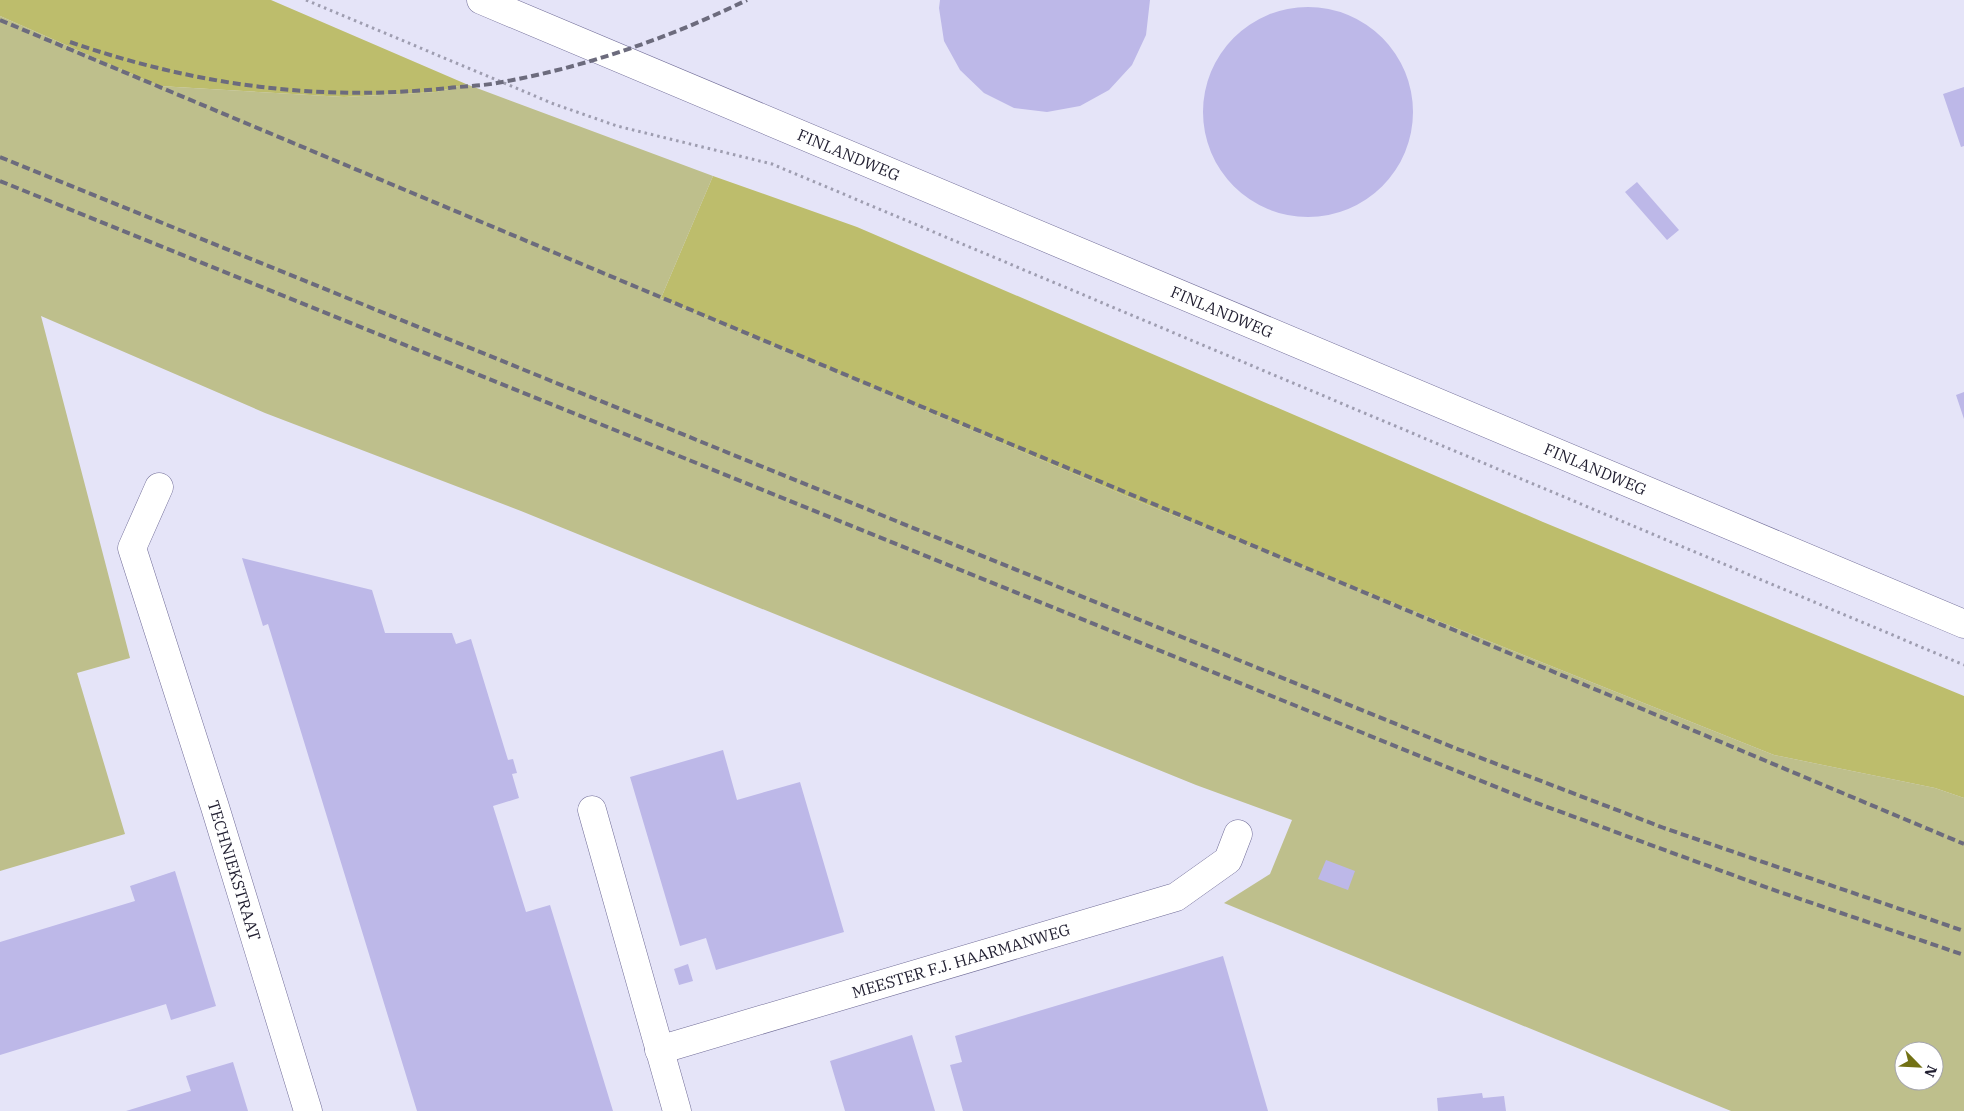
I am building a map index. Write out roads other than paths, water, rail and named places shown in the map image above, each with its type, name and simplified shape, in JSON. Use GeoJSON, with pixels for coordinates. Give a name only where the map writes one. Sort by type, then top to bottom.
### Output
{"type":"FeatureCollection","features":[{"type":"Feature","properties":{"kind":"street","name":"FINLANDWEG"},"geometry":{"type":"LineString","coordinates":[[481,0],[1964,624]]}},
{"type":"Feature","properties":{"kind":"street","name":"TECHNIEKSTRAAT"},"geometry":{"type":"LineString","coordinates":[[159,487],[132,548],[160,630],[308,1111]]}},
{"type":"Feature","properties":{"kind":"street"},"geometry":{"type":"LineString","coordinates":[[592,810],[677,1111]]}},
{"type":"Feature","properties":{"kind":"street","name":"MEESTER F.J. HAARMANWEG"},"geometry":{"type":"LineString","coordinates":[[659,1050],[1176,897],[1228,860],[1238,834]]}},
{"type":"Feature","properties":{"kind":"railway"},"geometry":{"type":"LineString","coordinates":[[70,42],[117,57],[210,79],[304,91],[400,92],[491,84],[561,69],[656,39],[747,0]]}},
{"type":"Feature","properties":{"kind":"railway"},"geometry":{"type":"LineString","coordinates":[[0,20],[1964,844]]}},
{"type":"Feature","properties":{"kind":"railway"},"geometry":{"type":"LineString","coordinates":[[0,157],[1460,750],[1664,828],[1964,931]]}},
{"type":"Feature","properties":{"kind":"railway"},"geometry":{"type":"LineString","coordinates":[[0,181],[1531,801],[1771,889],[1964,955]]}}]}
